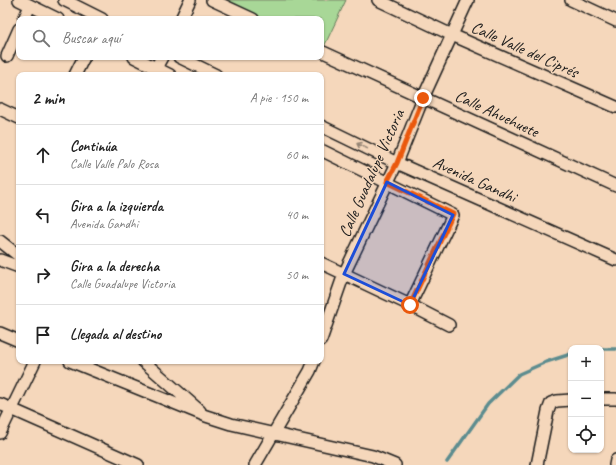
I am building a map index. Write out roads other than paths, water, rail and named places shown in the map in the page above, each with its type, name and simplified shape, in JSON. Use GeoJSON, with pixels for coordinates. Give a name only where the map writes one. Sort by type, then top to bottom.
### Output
{"type":"FeatureCollection","features":[{"type":"Feature","properties":{"kind":"street"},"geometry":{"type":"LineString","coordinates":[[19,0],[52,16]]}},
{"type":"Feature","properties":{"kind":"street"},"geometry":{"type":"LineString","coordinates":[[64,0],[96,16]]}},
{"type":"Feature","properties":{"kind":"street"},"geometry":{"type":"LineString","coordinates":[[182,16],[190,0]]}},
{"type":"Feature","properties":{"kind":"street"},"geometry":{"type":"LineString","coordinates":[[212,0],[247,16]]}},
{"type":"Feature","properties":{"kind":"street","name":"Calle Valle del Ciprés"},"geometry":{"type":"LineString","coordinates":[[378,0],[452,35],[616,107]]}},
{"type":"Feature","properties":{"kind":"street","name":"Calle Guadalupe Victoria"},"geometry":{"type":"LineString","coordinates":[[324,331],[344,274],[397,163],[423,98],[468,0]]}},
{"type":"Feature","properties":{"kind":"street"},"geometry":{"type":"LineString","coordinates":[[571,0],[616,21]]}},
{"type":"Feature","properties":{"kind":"street"},"geometry":{"type":"LineString","coordinates":[[25,16],[30,6]]}},
{"type":"Feature","properties":{"kind":"street"},"geometry":{"type":"LineString","coordinates":[[6,56],[16,35]]}},
{"type":"Feature","properties":{"kind":"street","name":"Calle Ahuehuete"},"geometry":{"type":"LineString","coordinates":[[324,52],[616,186]]}},
{"type":"Feature","properties":{"kind":"street"},"geometry":{"type":"LineString","coordinates":[[76,72],[82,60]]}},
{"type":"Feature","properties":{"kind":"street"},"geometry":{"type":"LineString","coordinates":[[138,60],[154,71],[160,60]]}},
{"type":"Feature","properties":{"kind":"street"},"geometry":{"type":"LineString","coordinates":[[185,60],[210,72]]}},
{"type":"Feature","properties":{"kind":"street"},"geometry":{"type":"LineString","coordinates":[[0,109],[16,117]]}},
{"type":"Feature","properties":{"kind":"street","name":"Avenida Gandhi"},"geometry":{"type":"LineString","coordinates":[[324,127],[397,163],[616,260]]}},
{"type":"Feature","properties":{"kind":"street"},"geometry":{"type":"LineString","coordinates":[[324,151],[453,214],[410,305]]}},
{"type":"Feature","properties":{"kind":"street"},"geometry":{"type":"LineString","coordinates":[[0,241],[16,254]]}},
{"type":"Feature","properties":{"kind":"street"},"geometry":{"type":"LineString","coordinates":[[0,260],[16,266]]}},
{"type":"Feature","properties":{"kind":"street"},"geometry":{"type":"LineString","coordinates":[[324,264],[449,325]]}},
{"type":"Feature","properties":{"kind":"street"},"geometry":{"type":"LineString","coordinates":[[0,333],[16,340]]}},
{"type":"Feature","properties":{"kind":"street"},"geometry":{"type":"LineString","coordinates":[[0,433],[34,364]]}},
{"type":"Feature","properties":{"kind":"street"},"geometry":{"type":"LineString","coordinates":[[77,364],[206,416],[231,424],[373,456],[396,465]]}},
{"type":"Feature","properties":{"kind":"street"},"geometry":{"type":"LineString","coordinates":[[146,364],[206,416]]}},
{"type":"Feature","properties":{"kind":"street"},"geometry":{"type":"LineString","coordinates":[[255,465],[313,364]]}},
{"type":"Feature","properties":{"kind":"street"},"geometry":{"type":"LineString","coordinates":[[604,400],[616,399]]}},
{"type":"Feature","properties":{"kind":"street"},"geometry":{"type":"LineString","coordinates":[[538,465],[548,411],[551,403],[568,400]]}},
{"type":"Feature","properties":{"kind":"street"},"geometry":{"type":"LineString","coordinates":[[0,404],[138,465]]}},
{"type":"Feature","properties":{"kind":"street"},"geometry":{"type":"LineString","coordinates":[[615,465],[616,460]]}},
{"type":"Feature","properties":{"kind":"waterway"},"geometry":{"type":"LineString","coordinates":[[604,349],[616,349]]}},
{"type":"Feature","properties":{"kind":"waterway"},"geometry":{"type":"LineString","coordinates":[[447,462],[488,404],[519,374],[546,362],[568,355]]}}]}
